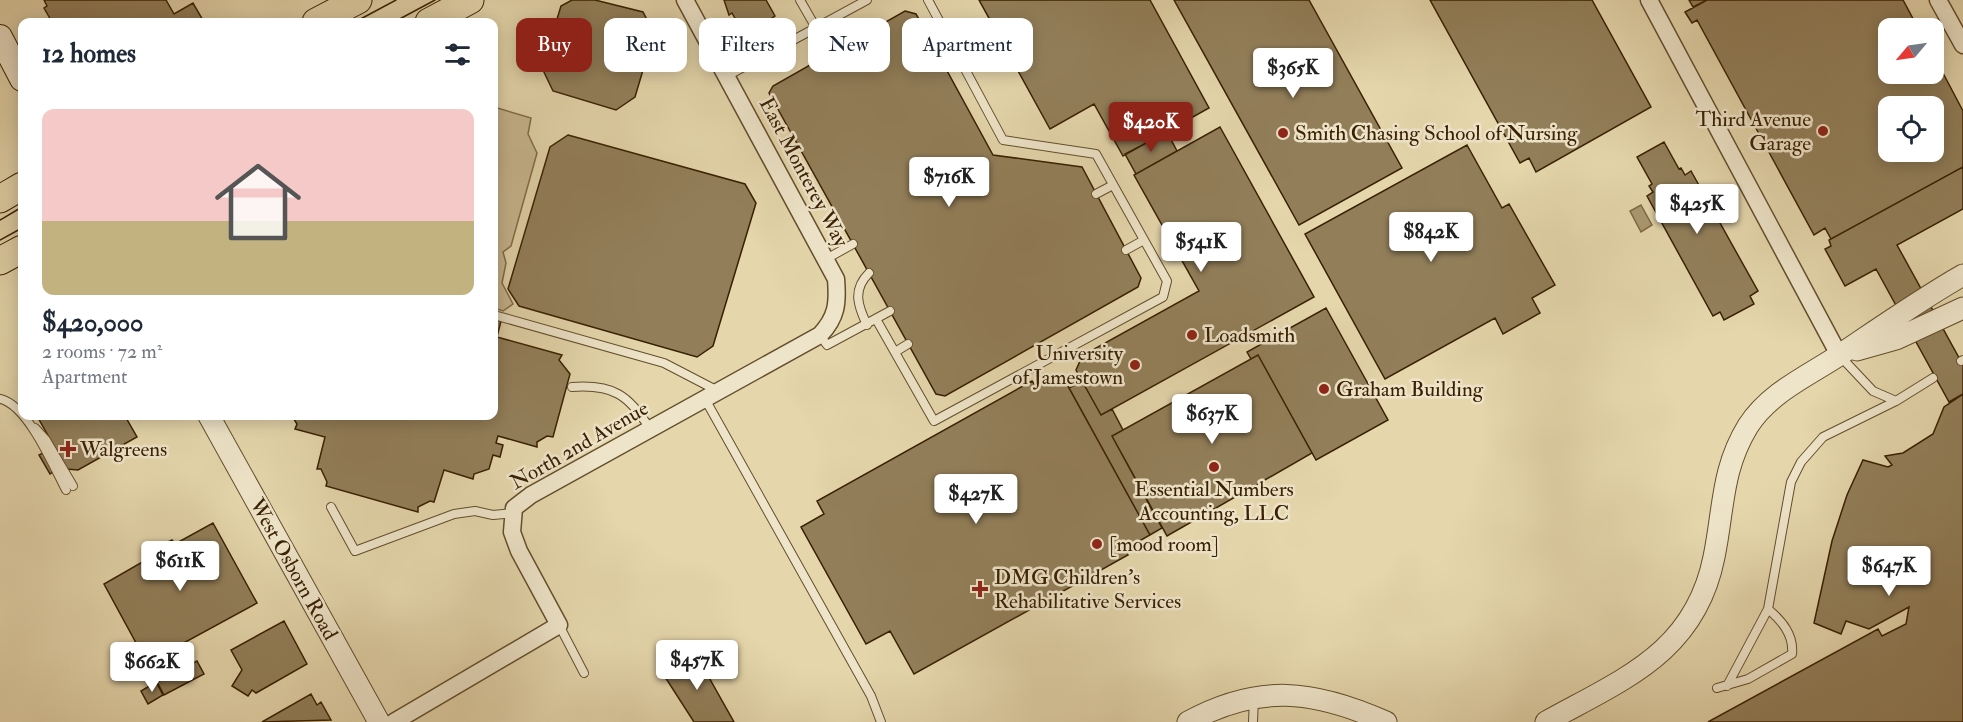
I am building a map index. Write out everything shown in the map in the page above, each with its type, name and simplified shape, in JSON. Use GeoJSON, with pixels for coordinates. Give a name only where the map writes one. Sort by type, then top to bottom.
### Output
{"type":"FeatureCollection","features":[{"type":"Feature","properties":{"kind":"main road"},"geometry":{"type":"LineString","coordinates":[[324,18],[358,0]]}},
{"type":"Feature","properties":{"kind":"main road"},"geometry":{"type":"LineString","coordinates":[[436,18],[470,0]]}},
{"type":"Feature","properties":{"kind":"main road"},"geometry":{"type":"LineString","coordinates":[[0,37],[18,71]]}},
{"type":"Feature","properties":{"kind":"main road"},"geometry":{"type":"LineString","coordinates":[[0,199],[18,188]]}},
{"type":"Feature","properties":{"kind":"main road"},"geometry":{"type":"LineString","coordinates":[[0,261],[18,251]]}},
{"type":"Feature","properties":{"kind":"street","name":"East Monterey Way"},"geometry":{"type":"LineString","coordinates":[[685,0],[826,259],[836,279],[838,305]]}},
{"type":"Feature","properties":{"kind":"street"},"geometry":{"type":"LineString","coordinates":[[1649,0],[1839,355]]}},
{"type":"Feature","properties":{"kind":"street"},"geometry":{"type":"LineString","coordinates":[[1938,0],[1963,45]]}},
{"type":"Feature","properties":{"kind":"street"},"geometry":{"type":"LineString","coordinates":[[1546,722],[1640,669],[1679,636],[1690,621],[1714,558],[1723,486],[1735,450],[1749,424],[1768,402],[1795,381],[1963,275]]}},
{"type":"Feature","properties":{"kind":"street","name":"North 2nd Avenue"},"geometry":{"type":"LineString","coordinates":[[559,625],[519,551],[512,532],[514,508],[531,495],[820,335],[831,324],[838,305]]}},
{"type":"Feature","properties":{"kind":"street"},"geometry":{"type":"LineString","coordinates":[[1839,355],[1896,339],[1962,312]]}},
{"type":"Feature","properties":{"kind":"street","name":"West Osborn Road"},"geometry":{"type":"LineString","coordinates":[[211,420],[379,722]]}},
{"type":"Feature","properties":{"kind":"street"},"geometry":{"type":"LineString","coordinates":[[394,722],[559,625]]}},
{"type":"Feature","properties":{"kind":"street"},"geometry":{"type":"LineString","coordinates":[[1188,722],[1219,706],[1254,696],[1291,694],[1314,696],[1338,702],[1386,722]]}},
{"type":"Feature","properties":{"kind":"lane"},"geometry":{"type":"LineString","coordinates":[[800,0],[810,18]]}},
{"type":"Feature","properties":{"kind":"lane"},"geometry":{"type":"LineString","coordinates":[[834,18],[867,0]]}},
{"type":"Feature","properties":{"kind":"lane"},"geometry":{"type":"LineString","coordinates":[[876,319],[934,421],[1162,297],[1167,281],[1096,154],[1003,140],[928,0]]}},
{"type":"Feature","properties":{"kind":"lane"},"geometry":{"type":"LineString","coordinates":[[727,76],[808,32]]}},
{"type":"Feature","properties":{"kind":"lane"},"geometry":{"type":"LineString","coordinates":[[1096,194],[1113,185]]}},
{"type":"Feature","properties":{"kind":"lane"},"geometry":{"type":"LineString","coordinates":[[1126,250],[1144,240]]}},
{"type":"Feature","properties":{"kind":"lane"},"geometry":{"type":"LineString","coordinates":[[826,259],[853,244]]}},
{"type":"Feature","properties":{"kind":"lane"},"geometry":{"type":"LineString","coordinates":[[867,325],[857,298],[859,287],[869,273]]}},
{"type":"Feature","properties":{"kind":"lane"},"geometry":{"type":"LineString","coordinates":[[820,335],[827,345],[890,311]]}},
{"type":"Feature","properties":{"kind":"lane"},"geometry":{"type":"LineString","coordinates":[[498,316],[664,363],[712,395],[871,696],[881,722]]}},
{"type":"Feature","properties":{"kind":"lane"},"geometry":{"type":"LineString","coordinates":[[895,352],[908,344]]}},
{"type":"Feature","properties":{"kind":"lane"},"geometry":{"type":"LineString","coordinates":[[1839,355],[1873,391],[1896,401]]}},
{"type":"Feature","properties":{"kind":"lane"},"geometry":{"type":"LineString","coordinates":[[1768,609],[1781,621],[1793,643],[1792,654],[1748,679],[1722,687],[1768,609],[1791,482],[1801,462],[1823,437],[1896,401],[1933,378]]}},
{"type":"Feature","properties":{"kind":"lane"},"geometry":{"type":"LineString","coordinates":[[572,387],[600,387],[617,391],[640,413],[650,429]]}},
{"type":"Feature","properties":{"kind":"lane"},"geometry":{"type":"LineString","coordinates":[[1,399],[18,410]]}},
{"type":"Feature","properties":{"kind":"lane"},"geometry":{"type":"LineString","coordinates":[[25,420],[70,488]]}},
{"type":"Feature","properties":{"kind":"lane"},"geometry":{"type":"LineString","coordinates":[[331,507],[356,551],[454,514],[475,511],[483,514],[514,513]]}},
{"type":"Feature","properties":{"kind":"lane"},"geometry":{"type":"LineString","coordinates":[[559,625],[584,673]]}},
{"type":"Feature","properties":{"kind":"lane"},"geometry":{"type":"LineString","coordinates":[[1253,722],[1254,696]]}},
{"type":"Feature","properties":{"kind":"shaded area"},"geometry":{"type":"Polygon","coordinates":[[[498,108],[531,118],[528,134],[537,153],[511,246],[503,252],[506,263],[502,283],[513,304],[503,311],[498,309],[498,108]]]}},
{"type":"Feature","properties":{"kind":"shaded area"},"geometry":{"type":"Polygon","coordinates":[[[1641,205],[1652,225],[1641,232],[1630,211],[1641,205]]]}},
{"type":"Feature","properties":{"kind":"building"},"geometry":{"type":"Polygon","coordinates":[[[44,0],[166,0],[174,14],[193,3],[202,18],[50,18],[44,8],[47,6],[44,0]]]}},
{"type":"Feature","properties":{"kind":"building"},"geometry":{"type":"Polygon","coordinates":[[[572,0],[595,0],[643,12],[646,18],[604,18],[604,72],[642,72],[635,97],[616,110],[553,91],[544,72],[592,72],[592,18],[557,18],[561,6],[572,0]]]}},
{"type":"Feature","properties":{"kind":"building"},"geometry":{"type":"Polygon","coordinates":[[[724,0],[766,0],[775,16],[772,18],[735,18],[732,13],[729,15],[724,0]]]}},
{"type":"Feature","properties":{"kind":"building"},"geometry":{"type":"Polygon","coordinates":[[[979,0],[1150,0],[1209,108],[1123,156],[1094,104],[1050,129],[1019,72],[1033,72],[1033,18],[989,18],[979,0]]]}},
{"type":"Feature","properties":{"kind":"building"},"geometry":{"type":"Polygon","coordinates":[[[1174,0],[1309,0],[1402,168],[1299,225],[1174,0]]]}},
{"type":"Feature","properties":{"kind":"building"},"geometry":{"type":"Polygon","coordinates":[[[1430,0],[1592,0],[1651,107],[1536,172],[1529,158],[1520,163],[1430,0]]]}},
{"type":"Feature","properties":{"kind":"building"},"geometry":{"type":"Polygon","coordinates":[[[1689,0],[1707,0],[1693,7],[1689,0]]]}},
{"type":"Feature","properties":{"kind":"building","name":"Third Avenue Garage"},"geometry":{"type":"Polygon","coordinates":[[[1707,0],[1903,0],[1913,18],[1878,18],[1878,84],[1944,84],[1944,75],[1963,111],[1963,167],[1831,239],[1825,228],[1814,235],[1697,20],[1692,23],[1685,12],[1707,0]]]}},
{"type":"Feature","properties":{"kind":"building"},"geometry":{"type":"Polygon","coordinates":[[[905,11],[916,14],[918,18],[902,18],[902,72],[948,72],[993,155],[1082,167],[1141,278],[1138,287],[945,396],[936,394],[769,93],[773,86],[808,66],[808,72],[890,72],[890,20],[905,11]]]}},
{"type":"Feature","properties":{"kind":"building"},"geometry":{"type":"Polygon","coordinates":[[[1220,127],[1314,297],[1101,415],[1076,370],[1080,361],[1078,358],[1199,291],[1134,175],[1220,127]]]}},
{"type":"Feature","properties":{"kind":"building"},"geometry":{"type":"Polygon","coordinates":[[[1167,132],[1177,151],[1136,174],[1125,154],[1167,132]]]}},
{"type":"Feature","properties":{"kind":"building"},"geometry":{"type":"Polygon","coordinates":[[[568,135],[745,184],[756,203],[713,346],[697,357],[519,306],[508,289],[550,147],[568,135]]]}},
{"type":"Feature","properties":{"kind":"building"},"geometry":{"type":"Polygon","coordinates":[[[1664,142],[1679,169],[1681,168],[1685,175],[1691,171],[1758,291],[1750,296],[1754,304],[1724,320],[1720,312],[1713,316],[1647,196],[1653,192],[1649,186],[1652,184],[1637,157],[1664,142]]]}},
{"type":"Feature","properties":{"kind":"building"},"geometry":{"type":"Polygon","coordinates":[[[1467,145],[1502,208],[1509,204],[1555,285],[1532,298],[1540,313],[1503,334],[1495,318],[1385,379],[1305,234],[1467,145]]]}},
{"type":"Feature","properties":{"kind":"building"},"geometry":{"type":"Polygon","coordinates":[[[1963,167],[1963,209],[1897,245],[1963,365],[1963,394],[1949,402],[1876,269],[1845,286],[1825,249],[1831,246],[1829,240],[1963,167]]]}},
{"type":"Feature","properties":{"kind":"building","name":"Graham Building"},"geometry":{"type":"Polygon","coordinates":[[[1326,308],[1388,420],[1316,460],[1258,355],[1251,359],[1247,352],[1326,308]]]}},
{"type":"Feature","properties":{"kind":"building"},"geometry":{"type":"Polygon","coordinates":[[[498,337],[562,355],[559,360],[570,374],[553,437],[547,436],[537,442],[537,447],[498,436],[496,443],[503,445],[500,457],[493,455],[489,469],[474,474],[473,479],[444,470],[434,502],[430,501],[418,507],[418,512],[326,486],[327,482],[321,469],[317,469],[325,437],[295,429],[297,424],[294,420],[498,420],[498,337]]]}},
{"type":"Feature","properties":{"kind":"building"},"geometry":{"type":"Polygon","coordinates":[[[1258,355],[1312,453],[1167,536],[1112,436],[1258,355]]]}},
{"type":"Feature","properties":{"kind":"building"},"geometry":{"type":"Polygon","coordinates":[[[1053,374],[1063,377],[1150,535],[1125,549],[1128,555],[914,674],[890,631],[866,644],[801,527],[824,514],[817,501],[1032,381],[1035,385],[1053,374]]]}},
{"type":"Feature","properties":{"kind":"building"},"geometry":{"type":"Polygon","coordinates":[[[1082,381],[1101,415],[1112,409],[1123,430],[1112,436],[1162,528],[1150,535],[1069,388],[1082,381]]]}},
{"type":"Feature","properties":{"kind":"building"},"geometry":{"type":"Polygon","coordinates":[[[1963,394],[1963,722],[1708,722],[1878,629],[1882,636],[1906,624],[1909,607],[1869,629],[1846,621],[1841,634],[1814,623],[1832,541],[1847,495],[1863,460],[1888,467],[1892,465],[1885,456],[1903,453],[1933,434],[1944,407],[1963,394]]]}},
{"type":"Feature","properties":{"kind":"building","name":"Walgreens"},"geometry":{"type":"Polygon","coordinates":[[[39,420],[127,420],[137,437],[78,470],[67,469],[39,420]]]}},
{"type":"Feature","properties":{"kind":"building"},"geometry":{"type":"Polygon","coordinates":[[[54,447],[65,465],[50,474],[39,455],[54,447]]]}},
{"type":"Feature","properties":{"kind":"building"},"geometry":{"type":"Polygon","coordinates":[[[213,523],[257,603],[147,663],[104,584],[146,560],[143,555],[172,540],[175,544],[213,523]]]}},
{"type":"Feature","properties":{"kind":"building"},"geometry":{"type":"Polygon","coordinates":[[[284,621],[307,664],[256,693],[252,690],[248,696],[232,686],[242,670],[231,650],[284,621]]]}},
{"type":"Feature","properties":{"kind":"building"},"geometry":{"type":"Polygon","coordinates":[[[693,649],[734,722],[694,722],[665,677],[668,676],[665,670],[693,649]]]}},
{"type":"Feature","properties":{"kind":"building"},"geometry":{"type":"Polygon","coordinates":[[[197,661],[204,674],[164,695],[157,682],[197,661]]]}},
{"type":"Feature","properties":{"kind":"building"},"geometry":{"type":"Polygon","coordinates":[[[156,682],[163,695],[148,704],[141,691],[156,682]]]}},
{"type":"Feature","properties":{"kind":"building"},"geometry":{"type":"Polygon","coordinates":[[[311,694],[317,705],[321,702],[331,720],[262,722],[311,694]]]}},
{"type":"Feature","properties":{"kind":"tram line"},"geometry":{"type":"LineString","coordinates":[[362,18],[396,0]]}},
{"type":"Feature","properties":{"kind":"tram line"},"geometry":{"type":"LineString","coordinates":[[401,18],[435,0]]}},
{"type":"Feature","properties":{"kind":"tram line"},"geometry":{"type":"LineString","coordinates":[[0,220],[18,209]]}},
{"type":"Feature","properties":{"kind":"tram line"},"geometry":{"type":"LineString","coordinates":[[0,240],[18,230]]}},
{"type":"Feature","properties":{"kind":"place","name":"Third Avenue Garage"},"geometry":{"type":"Point","coordinates":[1823,131]}},
{"type":"Feature","properties":{"kind":"place","name":"Smith Chasing School of Nursing"},"geometry":{"type":"Point","coordinates":[1283,133]}},
{"type":"Feature","properties":{"kind":"place","name":"Loadsmith"},"geometry":{"type":"Point","coordinates":[1192,335]}},
{"type":"Feature","properties":{"kind":"place","name":"University of Jamestown"},"geometry":{"type":"Point","coordinates":[1135,365]}},
{"type":"Feature","properties":{"kind":"place","name":"Graham Building"},"geometry":{"type":"Point","coordinates":[1324,389]}},
{"type":"Feature","properties":{"kind":"place","name":"Walgreens"},"geometry":{"type":"Point","coordinates":[68,449]}},
{"type":"Feature","properties":{"kind":"place","name":"Essential Numbers Accounting, LLC"},"geometry":{"type":"Point","coordinates":[1214,467]}},
{"type":"Feature","properties":{"kind":"place","name":"[mood room]"},"geometry":{"type":"Point","coordinates":[1097,544]}},
{"type":"Feature","properties":{"kind":"place","name":"DMG Children’s Rehabilitative Services"},"geometry":{"type":"Point","coordinates":[980,589]}}]}
